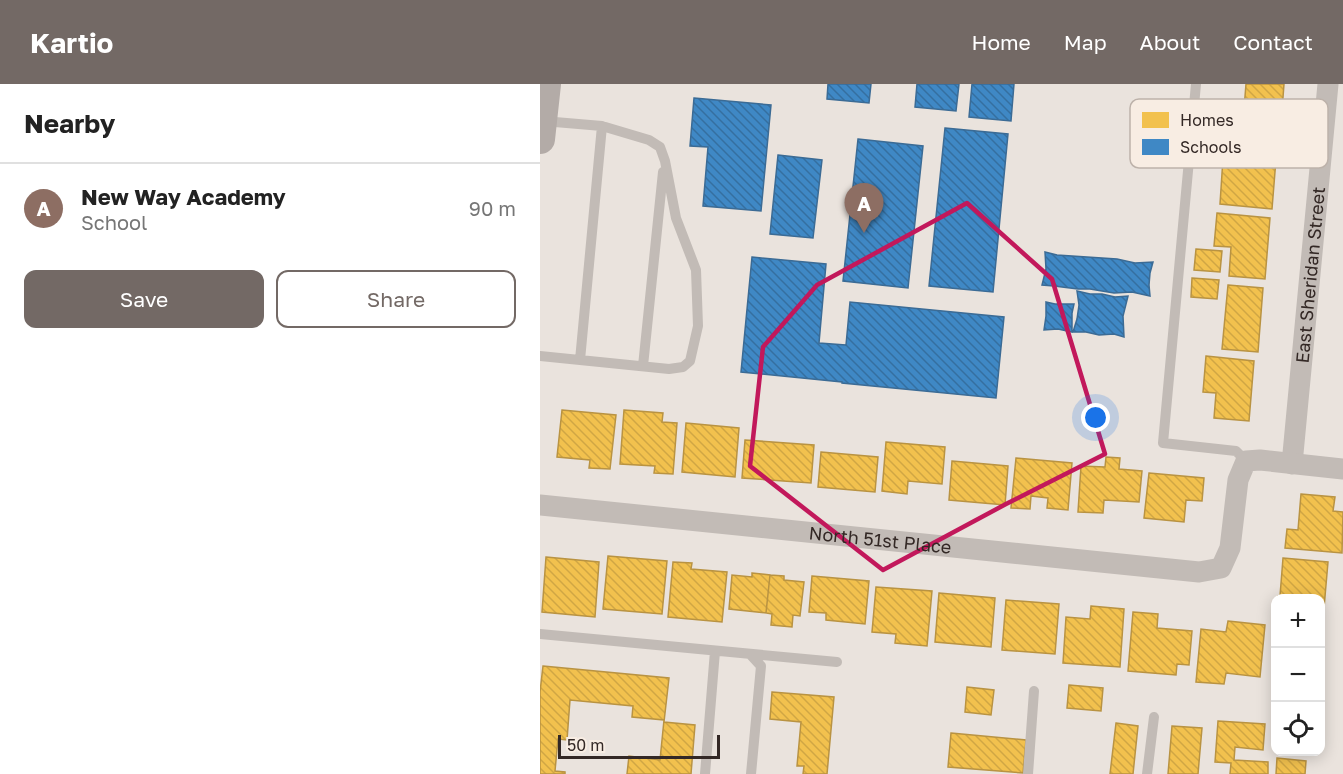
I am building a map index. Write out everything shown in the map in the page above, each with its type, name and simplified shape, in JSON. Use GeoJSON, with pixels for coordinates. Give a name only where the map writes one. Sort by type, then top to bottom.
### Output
{"type":"FeatureCollection","features":[{"type":"Feature","properties":{"kind":"street"},"geometry":{"type":"LineString","coordinates":[[541,130],[546,84]]}},
{"type":"Feature","properties":{"kind":"street","name":"East Sheridan Street"},"geometry":{"type":"LineString","coordinates":[[1327,99],[1328,84]]}},
{"type":"Feature","properties":{"kind":"street","name":"East Sheridan Street"},"geometry":{"type":"LineString","coordinates":[[1292,464],[1320,168]]}},
{"type":"Feature","properties":{"kind":"street"},"geometry":{"type":"LineString","coordinates":[[1246,461],[1260,460],[1343,469]]}},
{"type":"Feature","properties":{"kind":"street","name":"North 51st Place"},"geometry":{"type":"LineString","coordinates":[[540,505],[1199,572],[1221,568],[1230,548],[1238,480],[1246,461]]}},
{"type":"Feature","properties":{"kind":"lane"},"geometry":{"type":"LineString","coordinates":[[1195,99],[1196,84]]}},
{"type":"Feature","properties":{"kind":"lane"},"geometry":{"type":"LineString","coordinates":[[580,360],[602,126]]}},
{"type":"Feature","properties":{"kind":"lane"},"geometry":{"type":"LineString","coordinates":[[540,356],[669,369],[683,367],[690,361],[698,326],[696,270],[676,218],[660,147],[649,140],[602,126],[541,130]]}},
{"type":"Feature","properties":{"kind":"lane"},"geometry":{"type":"LineString","coordinates":[[643,366],[664,161]]}},
{"type":"Feature","properties":{"kind":"lane"},"geometry":{"type":"LineString","coordinates":[[1188,168],[1163,443],[1236,451],[1246,461]]}},
{"type":"Feature","properties":{"kind":"lane"},"geometry":{"type":"LineString","coordinates":[[540,634],[837,662]]}},
{"type":"Feature","properties":{"kind":"lane"},"geometry":{"type":"LineString","coordinates":[[705,774],[715,651]]}},
{"type":"Feature","properties":{"kind":"lane"},"geometry":{"type":"LineString","coordinates":[[750,654],[761,666],[751,774]]}},
{"type":"Feature","properties":{"kind":"lane"},"geometry":{"type":"LineString","coordinates":[[1028,774],[1034,691]]}},
{"type":"Feature","properties":{"kind":"lane"},"geometry":{"type":"LineString","coordinates":[[1147,774],[1154,717]]}},
{"type":"Feature","properties":{"kind":"highlighted area"},"geometry":{"type":"Polygon","coordinates":[[[967,203],[1052,279],[1105,454],[883,570],[750,466],[763,347],[817,285],[967,203]]]}},
{"type":"Feature","properties":{"kind":"building: Homes"},"geometry":{"type":"Polygon","coordinates":[[[1246,84],[1284,84],[1283,99],[1245,99],[1246,84]]]}},
{"type":"Feature","properties":{"kind":"building: Homes"},"geometry":{"type":"Polygon","coordinates":[[[1222,168],[1275,168],[1272,209],[1220,204],[1222,168]]]}},
{"type":"Feature","properties":{"kind":"building: Homes"},"geometry":{"type":"Polygon","coordinates":[[[1217,213],[1270,218],[1265,279],[1229,276],[1231,247],[1214,246],[1217,213]]]}},
{"type":"Feature","properties":{"kind":"building: Homes"},"geometry":{"type":"Polygon","coordinates":[[[1196,249],[1222,251],[1220,272],[1194,270],[1196,249]]]}},
{"type":"Feature","properties":{"kind":"building: Homes"},"geometry":{"type":"Polygon","coordinates":[[[1192,278],[1219,280],[1217,299],[1191,297],[1192,278]]]}},
{"type":"Feature","properties":{"kind":"building: Homes"},"geometry":{"type":"Polygon","coordinates":[[[1228,285],[1263,288],[1258,352],[1222,349],[1228,285]]]}},
{"type":"Feature","properties":{"kind":"building: Homes"},"geometry":{"type":"Polygon","coordinates":[[[1206,356],[1254,361],[1249,421],[1214,418],[1216,393],[1203,392],[1206,356]]]}},
{"type":"Feature","properties":{"kind":"building: Homes"},"geometry":{"type":"Polygon","coordinates":[[[562,410],[616,415],[610,469],[589,468],[590,460],[557,457],[562,410]]]}},
{"type":"Feature","properties":{"kind":"building: Homes"},"geometry":{"type":"Polygon","coordinates":[[[624,410],[663,413],[662,422],[677,423],[673,474],[654,473],[655,466],[620,464],[624,410]]]}},
{"type":"Feature","properties":{"kind":"building: Homes"},"geometry":{"type":"Polygon","coordinates":[[[686,423],[739,428],[735,477],[682,472],[686,423]]]}},
{"type":"Feature","properties":{"kind":"building: Homes"},"geometry":{"type":"Polygon","coordinates":[[[745,440],[814,445],[811,483],[742,478],[745,440]]]}},
{"type":"Feature","properties":{"kind":"building: Homes"},"geometry":{"type":"Polygon","coordinates":[[[886,442],[945,447],[942,484],[908,481],[907,494],[882,491],[886,442]]]}},
{"type":"Feature","properties":{"kind":"building: Homes"},"geometry":{"type":"Polygon","coordinates":[[[821,452],[878,457],[875,492],[818,487],[821,452]]]}},
{"type":"Feature","properties":{"kind":"building: Homes"},"geometry":{"type":"Polygon","coordinates":[[[1106,457],[1120,458],[1119,469],[1142,471],[1139,502],[1104,500],[1103,513],[1078,512],[1081,466],[1105,467],[1106,457]]]}},
{"type":"Feature","properties":{"kind":"building: Homes"},"geometry":{"type":"Polygon","coordinates":[[[1016,458],[1072,463],[1068,510],[1047,508],[1048,498],[1031,496],[1030,509],[1011,508],[1016,458]]]}},
{"type":"Feature","properties":{"kind":"building: Homes"},"geometry":{"type":"Polygon","coordinates":[[[952,461],[1008,466],[1005,505],[949,500],[952,461]]]}},
{"type":"Feature","properties":{"kind":"building: Homes"},"geometry":{"type":"Polygon","coordinates":[[[1149,473],[1204,478],[1202,501],[1186,500],[1184,522],[1144,518],[1149,473]]]}},
{"type":"Feature","properties":{"kind":"building: Homes"},"geometry":{"type":"Polygon","coordinates":[[[1301,494],[1335,497],[1333,511],[1343,512],[1342,553],[1285,548],[1287,529],[1298,530],[1301,494]]]}},
{"type":"Feature","properties":{"kind":"building: Homes"},"geometry":{"type":"Polygon","coordinates":[[[608,556],[667,561],[662,614],[603,609],[608,556]]]}},
{"type":"Feature","properties":{"kind":"building: Homes"},"geometry":{"type":"Polygon","coordinates":[[[546,557],[599,562],[595,617],[542,612],[546,557]]]}},
{"type":"Feature","properties":{"kind":"building: Homes"},"geometry":{"type":"Polygon","coordinates":[[[1283,558],[1328,562],[1325,596],[1325,594],[1280,594],[1283,558]]]}},
{"type":"Feature","properties":{"kind":"building: Homes"},"geometry":{"type":"Polygon","coordinates":[[[673,562],[692,563],[691,569],[727,572],[722,622],[668,617],[673,562]]]}},
{"type":"Feature","properties":{"kind":"building: Homes"},"geometry":{"type":"Polygon","coordinates":[[[752,573],[770,575],[766,613],[729,609],[732,575],[752,577],[752,573]]]}},
{"type":"Feature","properties":{"kind":"building: Homes"},"geometry":{"type":"Polygon","coordinates":[[[770,575],[784,576],[784,580],[804,582],[800,616],[793,615],[792,627],[771,625],[772,614],[766,613],[770,575]]]}},
{"type":"Feature","properties":{"kind":"building: Homes"},"geometry":{"type":"Polygon","coordinates":[[[812,576],[869,581],[865,624],[826,620],[826,613],[809,612],[812,576]]]}},
{"type":"Feature","properties":{"kind":"building: Homes"},"geometry":{"type":"Polygon","coordinates":[[[876,587],[932,591],[927,646],[895,643],[896,634],[872,632],[876,587]]]}},
{"type":"Feature","properties":{"kind":"building: Homes"},"geometry":{"type":"Polygon","coordinates":[[[939,593],[995,598],[991,647],[935,642],[939,593]]]}},
{"type":"Feature","properties":{"kind":"building: Homes"},"geometry":{"type":"Polygon","coordinates":[[[1006,600],[1059,604],[1055,654],[1002,650],[1006,600]]]}},
{"type":"Feature","properties":{"kind":"building: Homes"},"geometry":{"type":"Polygon","coordinates":[[[1091,606],[1124,609],[1120,667],[1063,663],[1066,617],[1090,619],[1091,606]]]}},
{"type":"Feature","properties":{"kind":"building: Homes"},"geometry":{"type":"Polygon","coordinates":[[[1133,612],[1158,614],[1157,628],[1192,631],[1189,665],[1177,664],[1176,675],[1128,671],[1133,612]]]}},
{"type":"Feature","properties":{"kind":"building: Homes"},"geometry":{"type":"Polygon","coordinates":[[[1228,621],[1265,625],[1260,677],[1226,673],[1224,684],[1196,682],[1201,629],[1226,632],[1228,621]]]}},
{"type":"Feature","properties":{"kind":"building: Homes"},"geometry":{"type":"Polygon","coordinates":[[[543,666],[669,678],[664,722],[695,725],[691,774],[627,774],[629,756],[660,760],[664,720],[632,717],[633,706],[570,700],[567,740],[558,739],[555,771],[565,772],[565,774],[540,774],[540,692],[543,666]]]}},
{"type":"Feature","properties":{"kind":"building: Homes"},"geometry":{"type":"Polygon","coordinates":[[[1069,685],[1103,688],[1101,711],[1067,708],[1069,685]]]}},
{"type":"Feature","properties":{"kind":"building: Homes"},"geometry":{"type":"Polygon","coordinates":[[[967,687],[994,690],[991,715],[965,712],[967,687]]]}},
{"type":"Feature","properties":{"kind":"building: Homes"},"geometry":{"type":"Polygon","coordinates":[[[772,692],[834,697],[827,774],[803,774],[804,766],[797,766],[801,722],[770,719],[772,692]]]}},
{"type":"Feature","properties":{"kind":"building: Homes"},"geometry":{"type":"Polygon","coordinates":[[[1218,721],[1265,724],[1263,750],[1235,747],[1234,760],[1268,762],[1268,774],[1230,774],[1231,763],[1215,762],[1218,721]]]}},
{"type":"Feature","properties":{"kind":"building: Homes"},"geometry":{"type":"Polygon","coordinates":[[[1116,723],[1138,726],[1133,774],[1110,774],[1116,723]]]}},
{"type":"Feature","properties":{"kind":"building: Homes"},"geometry":{"type":"Polygon","coordinates":[[[1172,726],[1202,728],[1198,774],[1168,774],[1172,726]]]}},
{"type":"Feature","properties":{"kind":"building: Homes"},"geometry":{"type":"Polygon","coordinates":[[[951,733],[1026,740],[1023,773],[948,767],[951,733]]]}},
{"type":"Feature","properties":{"kind":"building: Homes"},"geometry":{"type":"Polygon","coordinates":[[[1277,758],[1306,761],[1305,774],[1276,774],[1277,758]]]}},
{"type":"Feature","properties":{"kind":"building: Schools"},"geometry":{"type":"Polygon","coordinates":[[[828,84],[871,84],[869,103],[827,99],[828,84]]]}},
{"type":"Feature","properties":{"kind":"building: Schools"},"geometry":{"type":"Polygon","coordinates":[[[917,84],[959,84],[956,111],[915,107],[917,84]]]}},
{"type":"Feature","properties":{"kind":"building: Schools"},"geometry":{"type":"Polygon","coordinates":[[[972,84],[1014,84],[1011,121],[969,117],[972,84]]]}},
{"type":"Feature","properties":{"kind":"building: Schools"},"geometry":{"type":"Polygon","coordinates":[[[694,98],[771,105],[761,211],[703,206],[708,147],[690,146],[694,98]]]}},
{"type":"Feature","properties":{"kind":"building: Schools"},"geometry":{"type":"Polygon","coordinates":[[[945,128],[1008,134],[993,292],[929,286],[945,128]]]}},
{"type":"Feature","properties":{"kind":"building: Schools"},"geometry":{"type":"Polygon","coordinates":[[[858,139],[923,146],[908,288],[843,281],[858,139]]]}},
{"type":"Feature","properties":{"kind":"building: Schools"},"geometry":{"type":"Polygon","coordinates":[[[778,155],[822,160],[813,238],[770,234],[778,155]]]}},
{"type":"Feature","properties":{"kind":"building: Schools"},"geometry":{"type":"Polygon","coordinates":[[[1045,252],[1135,263],[1153,262],[1150,273],[1150,296],[1132,292],[1114,293],[1042,285],[1046,269],[1045,252]]]}},
{"type":"Feature","properties":{"kind":"building: Schools"},"geometry":{"type":"Polygon","coordinates":[[[752,257],[826,264],[819,343],[846,345],[850,302],[1004,317],[996,398],[741,372],[752,257]]]}},
{"type":"Feature","properties":{"kind":"building: Schools"},"geometry":{"type":"Polygon","coordinates":[[[1077,291],[1115,297],[1128,296],[1123,316],[1124,337],[1114,334],[1073,332],[1079,305],[1077,291]]]}},
{"type":"Feature","properties":{"kind":"building: Schools"},"geometry":{"type":"Polygon","coordinates":[[[1046,302],[1074,304],[1072,332],[1058,329],[1044,330],[1046,302]]]}},
{"type":"Feature","properties":{"kind":"place","name":"New Way Academy"},"geometry":{"type":"Point","coordinates":[864,233]}}]}
